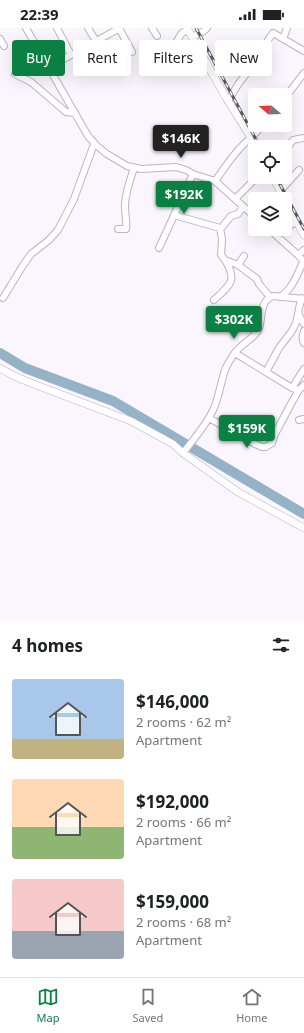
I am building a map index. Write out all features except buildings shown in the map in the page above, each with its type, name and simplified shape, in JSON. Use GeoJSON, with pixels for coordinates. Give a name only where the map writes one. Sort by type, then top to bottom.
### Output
{"type":"FeatureCollection","features":[{"type":"Feature","properties":{"kind":"street"},"geometry":{"type":"LineString","coordinates":[[26,28],[33,40]]}},
{"type":"Feature","properties":{"kind":"street"},"geometry":{"type":"LineString","coordinates":[[57,28],[71,54],[65,58]]}},
{"type":"Feature","properties":{"kind":"street"},"geometry":{"type":"LineString","coordinates":[[88,28],[95,40]]}},
{"type":"Feature","properties":{"kind":"street"},"geometry":{"type":"LineString","coordinates":[[99,40],[119,28],[132,52]]}},
{"type":"Feature","properties":{"kind":"street"},"geometry":{"type":"LineString","coordinates":[[152,28],[157,36]]}},
{"type":"Feature","properties":{"kind":"street"},"geometry":{"type":"LineString","coordinates":[[192,37],[207,28]]}},
{"type":"Feature","properties":{"kind":"street"},"geometry":{"type":"LineString","coordinates":[[283,38],[287,28]]}},
{"type":"Feature","properties":{"kind":"street"},"geometry":{"type":"LineString","coordinates":[[177,40],[183,31],[187,29],[228,101],[253,140]]}},
{"type":"Feature","properties":{"kind":"street"},"geometry":{"type":"LineString","coordinates":[[228,101],[239,83],[261,55],[273,33],[304,51]]}},
{"type":"Feature","properties":{"kind":"street"},"geometry":{"type":"LineString","coordinates":[[0,38],[4,46]]}},
{"type":"Feature","properties":{"kind":"street"},"geometry":{"type":"LineString","coordinates":[[292,89],[304,73]]}},
{"type":"Feature","properties":{"kind":"street"},"geometry":{"type":"LineString","coordinates":[[19,76],[31,82],[66,112],[75,113]]}},
{"type":"Feature","properties":{"kind":"street"},"geometry":{"type":"LineString","coordinates":[[53,76],[88,136],[94,144],[107,154],[127,166],[134,168],[176,167],[215,181],[248,212]]}},
{"type":"Feature","properties":{"kind":"street"},"geometry":{"type":"LineString","coordinates":[[215,181],[240,148],[256,132]]}},
{"type":"Feature","properties":{"kind":"street"},"geometry":{"type":"LineString","coordinates":[[292,141],[304,138]]}},
{"type":"Feature","properties":{"kind":"street"},"geometry":{"type":"LineString","coordinates":[[3,298],[31,254],[49,240],[58,230],[74,199],[94,144]]}},
{"type":"Feature","properties":{"kind":"street"},"geometry":{"type":"LineString","coordinates":[[118,229],[126,229],[127,222],[125,204],[129,182],[134,168]]}},
{"type":"Feature","properties":{"kind":"street"},"geometry":{"type":"LineString","coordinates":[[276,184],[280,191],[299,170]]}},
{"type":"Feature","properties":{"kind":"street"},"geometry":{"type":"LineString","coordinates":[[159,248],[193,174]]}},
{"type":"Feature","properties":{"kind":"street"},"geometry":{"type":"LineString","coordinates":[[235,199],[250,184]]}},
{"type":"Feature","properties":{"kind":"street"},"geometry":{"type":"LineString","coordinates":[[220,228],[231,216],[238,214],[242,207]]}},
{"type":"Feature","properties":{"kind":"street"},"geometry":{"type":"LineString","coordinates":[[292,214],[304,235]]}},
{"type":"Feature","properties":{"kind":"street"},"geometry":{"type":"LineString","coordinates":[[174,215],[220,228]]}},
{"type":"Feature","properties":{"kind":"street"},"geometry":{"type":"LineString","coordinates":[[292,224],[296,221]]}},
{"type":"Feature","properties":{"kind":"street"},"geometry":{"type":"LineString","coordinates":[[214,300],[225,290],[232,276],[230,268],[221,255],[222,239],[220,228]]}},
{"type":"Feature","properties":{"kind":"street"},"geometry":{"type":"LineString","coordinates":[[277,236],[304,262],[292,285],[285,294],[280,297]]}},
{"type":"Feature","properties":{"kind":"street"},"geometry":{"type":"LineString","coordinates":[[298,255],[304,250]]}},
{"type":"Feature","properties":{"kind":"street"},"geometry":{"type":"LineString","coordinates":[[238,265],[244,256]]}},
{"type":"Feature","properties":{"kind":"street"},"geometry":{"type":"LineString","coordinates":[[225,260],[238,265],[257,279],[259,284],[270,297]]}},
{"type":"Feature","properties":{"kind":"street"},"geometry":{"type":"LineString","coordinates":[[185,451],[204,426],[214,409],[226,368],[235,353],[254,335],[259,328],[261,310],[265,302],[273,296],[303,298],[296,323],[279,348],[266,372]]}},
{"type":"Feature","properties":{"kind":"street"},"geometry":{"type":"LineString","coordinates":[[298,314],[304,324]]}},
{"type":"Feature","properties":{"kind":"street"},"geometry":{"type":"LineString","coordinates":[[304,331],[304,343]]}},
{"type":"Feature","properties":{"kind":"street"},"geometry":{"type":"LineString","coordinates":[[235,353],[292,388],[302,387]]}},
{"type":"Feature","properties":{"kind":"street"},"geometry":{"type":"LineString","coordinates":[[0,368],[14,376],[36,385],[131,421],[185,451],[238,492],[304,528]]}},
{"type":"Feature","properties":{"kind":"street"},"geometry":{"type":"LineString","coordinates":[[292,388],[304,369]]}},
{"type":"Feature","properties":{"kind":"street"},"geometry":{"type":"LineString","coordinates":[[209,418],[255,444],[266,447],[272,443],[275,434],[302,387]]}},
{"type":"Feature","properties":{"kind":"waterway"},"geometry":{"type":"LineString","coordinates":[[0,353],[25,368],[113,401],[304,514]]}},
{"type":"Feature","properties":{"kind":"railway"},"geometry":{"type":"LineString","coordinates":[[196,28],[256,140]]}},
{"type":"Feature","properties":{"kind":"railway"},"geometry":{"type":"LineString","coordinates":[[280,184],[304,229]]}}]}
